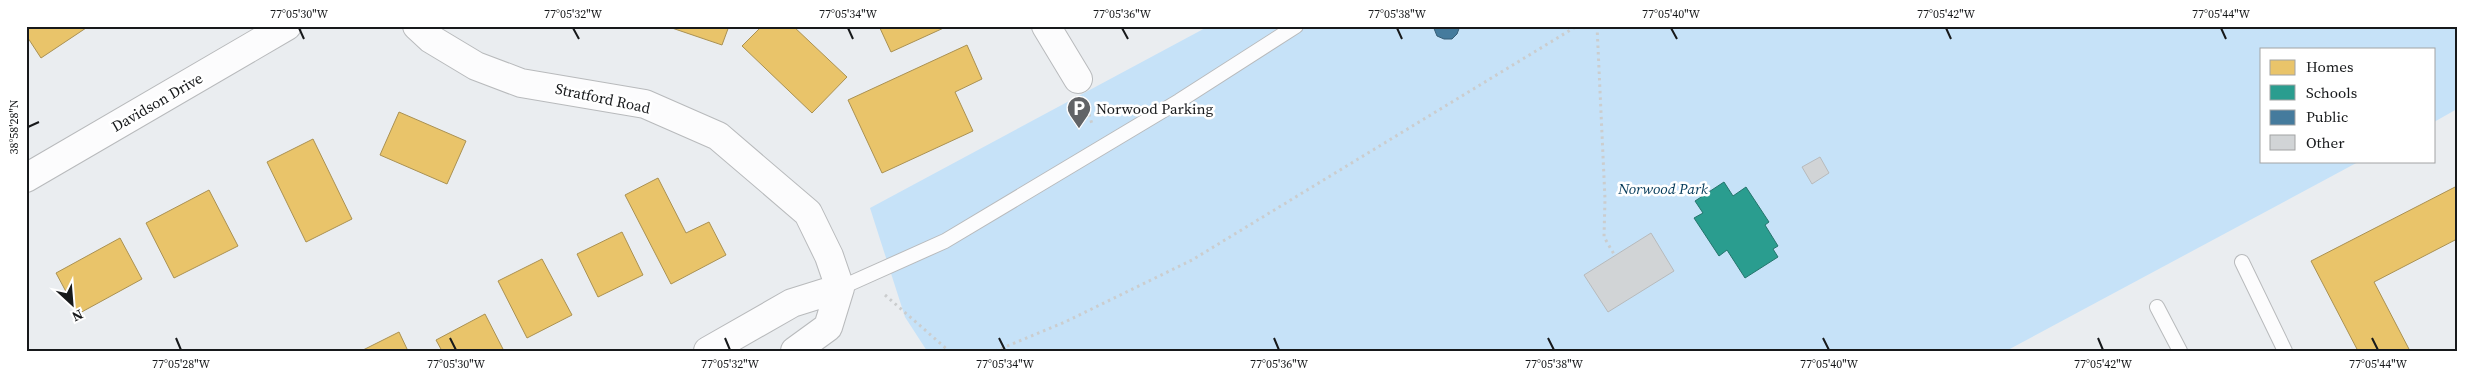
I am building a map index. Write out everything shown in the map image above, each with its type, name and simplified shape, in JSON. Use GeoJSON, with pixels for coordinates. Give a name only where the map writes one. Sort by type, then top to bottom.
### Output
{"type":"FeatureCollection","features":[{"type":"Feature","properties":{"kind":"street","name":"Davidson Drive"},"geometry":{"type":"LineString","coordinates":[[26,178],[287,26]]}},
{"type":"Feature","properties":{"kind":"street","name":"Stratford Road"},"geometry":{"type":"LineString","coordinates":[[417,26],[431,38],[476,66],[522,82],[645,104],[718,136],[808,213],[829,256],[840,288]]}},
{"type":"Feature","properties":{"kind":"street"},"geometry":{"type":"LineString","coordinates":[[1046,26],[1078,79]]}},
{"type":"Feature","properties":{"kind":"street"},"geometry":{"type":"LineString","coordinates":[[708,351],[792,303],[840,288]]}},
{"type":"Feature","properties":{"kind":"street"},"geometry":{"type":"LineString","coordinates":[[795,351],[828,327],[840,288]]}},
{"type":"Feature","properties":{"kind":"lane"},"geometry":{"type":"LineString","coordinates":[[840,288],[945,241],[1100,148],[1296,26]]}},
{"type":"Feature","properties":{"kind":"lane"},"geometry":{"type":"LineString","coordinates":[[2242,262],[2285,351]]}},
{"type":"Feature","properties":{"kind":"lane"},"geometry":{"type":"LineString","coordinates":[[2157,307],[2180,351]]}},
{"type":"Feature","properties":{"kind":"path"},"geometry":{"type":"LineString","coordinates":[[995,351],[1065,322],[1192,260],[1577,26]]}},
{"type":"Feature","properties":{"kind":"path"},"geometry":{"type":"LineString","coordinates":[[1597,26],[1605,199],[1604,237],[1615,256]]}},
{"type":"Feature","properties":{"kind":"path"},"geometry":{"type":"LineString","coordinates":[[1078,79],[1100,148]]}},
{"type":"Feature","properties":{"kind":"path"},"geometry":{"type":"LineString","coordinates":[[871,274],[886,296],[949,351]]}},
{"type":"Feature","properties":{"kind":"green space","name":"Norwood Park"},"geometry":{"type":"Polygon","coordinates":[[[1209,26],[2457,26],[2457,109],[2436,121],[2436,48],[2260,48],[2260,162],[2358,162],[2006,351],[927,351],[905,317],[870,208],[1209,26]]]}},
{"type":"Feature","properties":{"kind":"building: Homes"},"geometry":{"type":"Polygon","coordinates":[[[26,26],[89,26],[41,58],[26,35],[26,26]]]}},
{"type":"Feature","properties":{"kind":"building: Homes"},"geometry":{"type":"Polygon","coordinates":[[[666,26],[729,26],[722,45],[666,26]]]}},
{"type":"Feature","properties":{"kind":"building: Homes"},"geometry":{"type":"Polygon","coordinates":[[[762,26],[793,26],[847,77],[812,113],[742,46],[762,26]]]}},
{"type":"Feature","properties":{"kind":"building: Homes"},"geometry":{"type":"Polygon","coordinates":[[[879,26],[948,26],[891,52],[879,26]]]}},
{"type":"Feature","properties":{"kind":"building: Homes"},"geometry":{"type":"Polygon","coordinates":[[[967,45],[982,79],[955,92],[973,131],[882,173],[848,100],[967,45]]]}},
{"type":"Feature","properties":{"kind":"building: Homes"},"geometry":{"type":"Polygon","coordinates":[[[399,112],[466,141],[447,184],[380,155],[399,112]]]}},
{"type":"Feature","properties":{"kind":"building: Homes"},"geometry":{"type":"Polygon","coordinates":[[[313,139],[352,219],[306,242],[267,162],[313,139]]]}},
{"type":"Feature","properties":{"kind":"building: Homes"},"geometry":{"type":"Polygon","coordinates":[[[658,178],[686,233],[709,222],[726,255],[671,284],[625,195],[658,178]]]}},
{"type":"Feature","properties":{"kind":"building: Homes"},"geometry":{"type":"Polygon","coordinates":[[[2457,186],[2457,239],[2374,282],[2410,351],[2358,351],[2311,261],[2457,186]]]}},
{"type":"Feature","properties":{"kind":"building: Homes"},"geometry":{"type":"Polygon","coordinates":[[[209,190],[238,246],[174,278],[146,223],[209,190]]]}},
{"type":"Feature","properties":{"kind":"building: Homes"},"geometry":{"type":"Polygon","coordinates":[[[622,232],[643,275],[598,297],[577,254],[622,232]]]}},
{"type":"Feature","properties":{"kind":"building: Homes"},"geometry":{"type":"Polygon","coordinates":[[[120,238],[142,279],[78,314],[56,273],[120,238]]]}},
{"type":"Feature","properties":{"kind":"building: Homes"},"geometry":{"type":"Polygon","coordinates":[[[542,259],[572,315],[527,338],[498,281],[542,259]]]}},
{"type":"Feature","properties":{"kind":"building: Homes"},"geometry":{"type":"Polygon","coordinates":[[[485,314],[504,351],[442,351],[436,340],[485,314]]]}},
{"type":"Feature","properties":{"kind":"building: Homes"},"geometry":{"type":"Polygon","coordinates":[[[399,332],[408,351],[361,351],[399,332]]]}},
{"type":"Feature","properties":{"kind":"building: Schools"},"geometry":{"type":"Polygon","coordinates":[[[1724,182],[1733,196],[1746,187],[1769,222],[1765,225],[1778,246],[1773,249],[1778,257],[1745,278],[1727,250],[1719,256],[1694,218],[1703,213],[1695,201],[1724,182]]]}},
{"type":"Feature","properties":{"kind":"building: Public"},"geometry":{"type":"Polygon","coordinates":[[[1433,26],[1460,26],[1457,34],[1452,39],[1444,39],[1437,36],[1433,26]]]}},
{"type":"Feature","properties":{"kind":"building: Other"},"geometry":{"type":"Polygon","coordinates":[[[1820,157],[1829,173],[1812,184],[1802,167],[1820,157]]]}},
{"type":"Feature","properties":{"kind":"building: Other"},"geometry":{"type":"Polygon","coordinates":[[[1651,233],[1674,271],[1608,312],[1584,275],[1651,233]]]}},
{"type":"Feature","properties":{"kind":"place","name":"Norwood Parking"},"geometry":{"type":"Point","coordinates":[1079,129]}}]}
